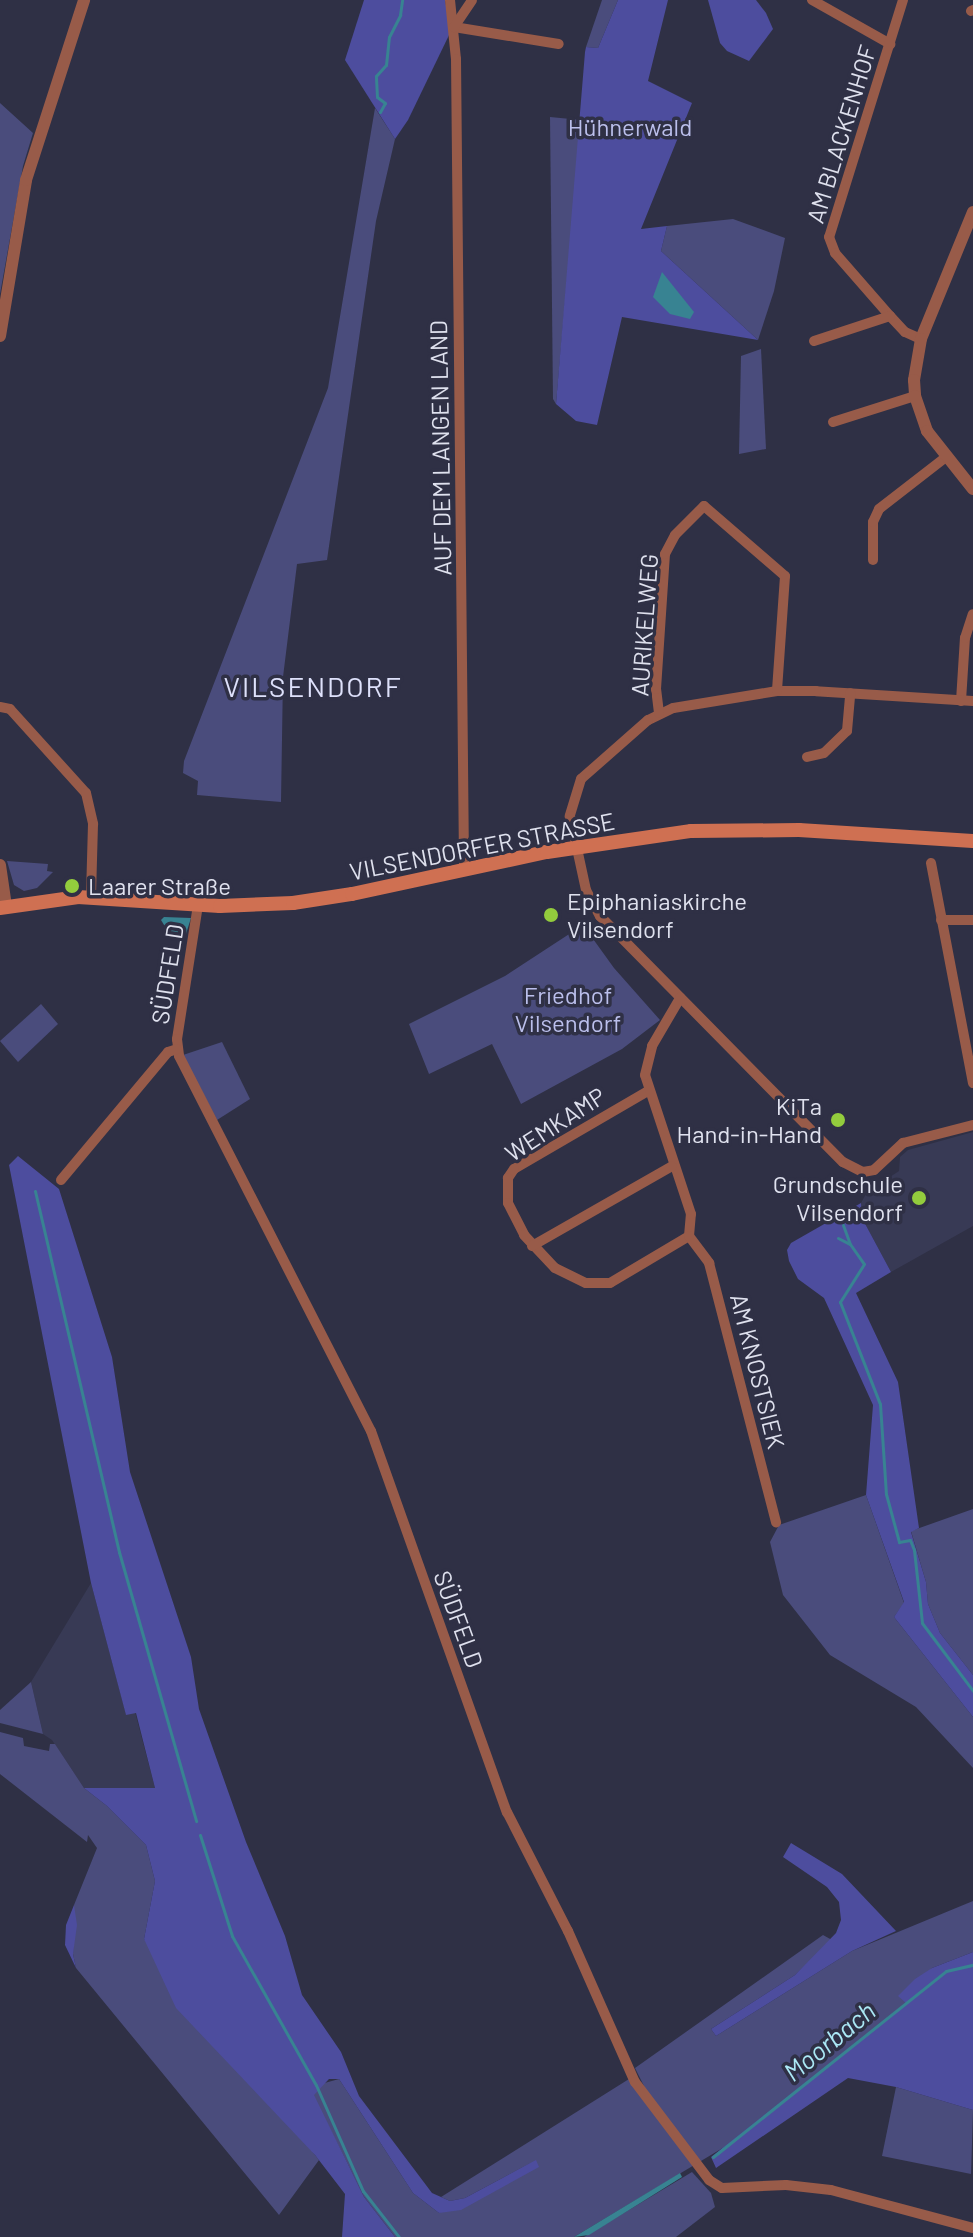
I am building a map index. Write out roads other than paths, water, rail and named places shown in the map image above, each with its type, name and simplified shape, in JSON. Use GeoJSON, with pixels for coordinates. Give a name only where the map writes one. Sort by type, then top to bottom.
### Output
{"type":"FeatureCollection","features":[{"type":"Feature","properties":{"kind":"main road","name":"VILSENDORFER STRASSE"},"geometry":{"type":"LineString","coordinates":[[3,907],[54,898],[91,897],[198,905],[315,900],[574,847],[719,830],[799,830],[973,841]]}},
{"type":"Feature","properties":{"kind":"street"},"geometry":{"type":"LineString","coordinates":[[0,336],[26,180],[84,0]]}},
{"type":"Feature","properties":{"kind":"street","name":"AUF DEM LANGEN LAND"},"geometry":{"type":"LineString","coordinates":[[450,0],[454,27],[464,869]]}},
{"type":"Feature","properties":{"kind":"street"},"geometry":{"type":"LineString","coordinates":[[472,0],[454,27],[559,44]]}},
{"type":"Feature","properties":{"kind":"street"},"geometry":{"type":"LineString","coordinates":[[812,0],[890,44]]}},
{"type":"Feature","properties":{"kind":"street","name":"AM BLACKENHOF"},"geometry":{"type":"LineString","coordinates":[[903,0],[829,237],[835,253],[890,316],[905,332],[921,339]]}},
{"type":"Feature","properties":{"kind":"street"},"geometry":{"type":"LineString","coordinates":[[973,212],[921,339],[915,396],[927,431],[973,489]]}},
{"type":"Feature","properties":{"kind":"street"},"geometry":{"type":"LineString","coordinates":[[814,341],[890,316]]}},
{"type":"Feature","properties":{"kind":"street"},"geometry":{"type":"LineString","coordinates":[[833,422],[915,396]]}},
{"type":"Feature","properties":{"kind":"street"},"geometry":{"type":"LineString","coordinates":[[873,560],[873,522],[879,509],[946,457]]}},
{"type":"Feature","properties":{"kind":"street","name":"AURIKELWEG"},"geometry":{"type":"LineString","coordinates":[[659,713],[656,689],[665,554],[675,535],[704,506],[785,576],[777,691]]}},
{"type":"Feature","properties":{"kind":"street"},"geometry":{"type":"LineString","coordinates":[[961,701],[965,638],[973,614]]}},
{"type":"Feature","properties":{"kind":"street"},"geometry":{"type":"LineString","coordinates":[[973,701],[777,691],[659,713],[606,753],[581,779],[574,791],[570,816],[574,847],[594,907],[680,998],[853,1169],[863,1172],[874,1170],[903,1143],[973,1125]]}},
{"type":"Feature","properties":{"kind":"street"},"geometry":{"type":"LineString","coordinates":[[807,757],[824,753],[847,731],[850,693]]}},
{"type":"Feature","properties":{"kind":"street"},"geometry":{"type":"LineString","coordinates":[[0,707],[10,709],[86,793],[93,824],[91,897]]}},
{"type":"Feature","properties":{"kind":"street"},"geometry":{"type":"LineString","coordinates":[[931,863],[941,920],[968,1024],[973,1083]]}},
{"type":"Feature","properties":{"kind":"street"},"geometry":{"type":"LineString","coordinates":[[0,865],[3,907]]}},
{"type":"Feature","properties":{"kind":"street","name":"SÜDFELD"},"geometry":{"type":"LineString","coordinates":[[198,905],[177,1049],[371,1431],[507,1812],[568,1931],[635,2082],[709,2180],[722,2188],[802,2185],[973,2228]]}},
{"type":"Feature","properties":{"kind":"street"},"geometry":{"type":"LineString","coordinates":[[941,920],[973,920]]}},
{"type":"Feature","properties":{"kind":"street"},"geometry":{"type":"LineString","coordinates":[[680,998],[646,1060],[648,1091],[691,1214],[689,1236]]}},
{"type":"Feature","properties":{"kind":"street","name":"SÜDFELD"},"geometry":{"type":"LineString","coordinates":[[61,1180],[168,1052],[177,1049]]}},
{"type":"Feature","properties":{"kind":"street","name":"WEMKAMP"},"geometry":{"type":"LineString","coordinates":[[648,1091],[514,1169],[505,1190],[508,1203],[532,1246],[555,1268],[599,1285],[641,1266],[689,1236]]}},
{"type":"Feature","properties":{"kind":"street"},"geometry":{"type":"LineString","coordinates":[[532,1246],[672,1166]]}},
{"type":"Feature","properties":{"kind":"street","name":"AM KNOSTSIEK"},"geometry":{"type":"LineString","coordinates":[[689,1236],[709,1263],[776,1522]]}},
{"type":"Feature","properties":{"kind":"waterway"},"geometry":{"type":"LineString","coordinates":[[380,112],[385,103],[377,97],[376,76],[386,65],[389,37],[400,15],[402,0]]}},
{"type":"Feature","properties":{"kind":"waterway"},"geometry":{"type":"LineString","coordinates":[[35,1191],[119,1552],[196,1821]]}},
{"type":"Feature","properties":{"kind":"waterway"},"geometry":{"type":"LineString","coordinates":[[843,1225],[850,1244]]}},
{"type":"Feature","properties":{"kind":"waterway"},"geometry":{"type":"LineString","coordinates":[[838,1238],[850,1244],[864,1264],[840,1302],[880,1404],[886,1494],[899,1542],[910,1540],[914,1550],[922,1623],[973,1691]]}},
{"type":"Feature","properties":{"kind":"waterway"},"geometry":{"type":"LineString","coordinates":[[200,1835],[232,1936],[316,2085],[363,2191],[399,2237]]}},
{"type":"Feature","properties":{"kind":"waterway","name":"Moorbach"},"geometry":{"type":"LineString","coordinates":[[713,2157],[946,1971],[973,1965]]}},
{"type":"Feature","properties":{"kind":"place","name":"Laarer Straße"},"geometry":{"type":"Point","coordinates":[72,886]}},
{"type":"Feature","properties":{"kind":"place","name":"Epiphaniaskirche Vilsendorf"},"geometry":{"type":"Point","coordinates":[551,915]}},
{"type":"Feature","properties":{"kind":"place","name":"KiTa Hand-in-Hand"},"geometry":{"type":"Point","coordinates":[838,1120]}},
{"type":"Feature","properties":{"kind":"place","name":"Grundschule Vilsendorf"},"geometry":{"type":"Point","coordinates":[919,1198]}},
{"type":"Feature","properties":{"kind":"district","name":"VILSENDORF"},"geometry":{"type":"Point","coordinates":[313,686]}},
{"type":"Feature","properties":{"kind":"park label","name":"Hühnerwald"},"geometry":{"type":"Point","coordinates":[630,127]}},
{"type":"Feature","properties":{"kind":"park label","name":"Friedhof Vilsendorf"},"geometry":{"type":"Point","coordinates":[568,1009]}}]}
